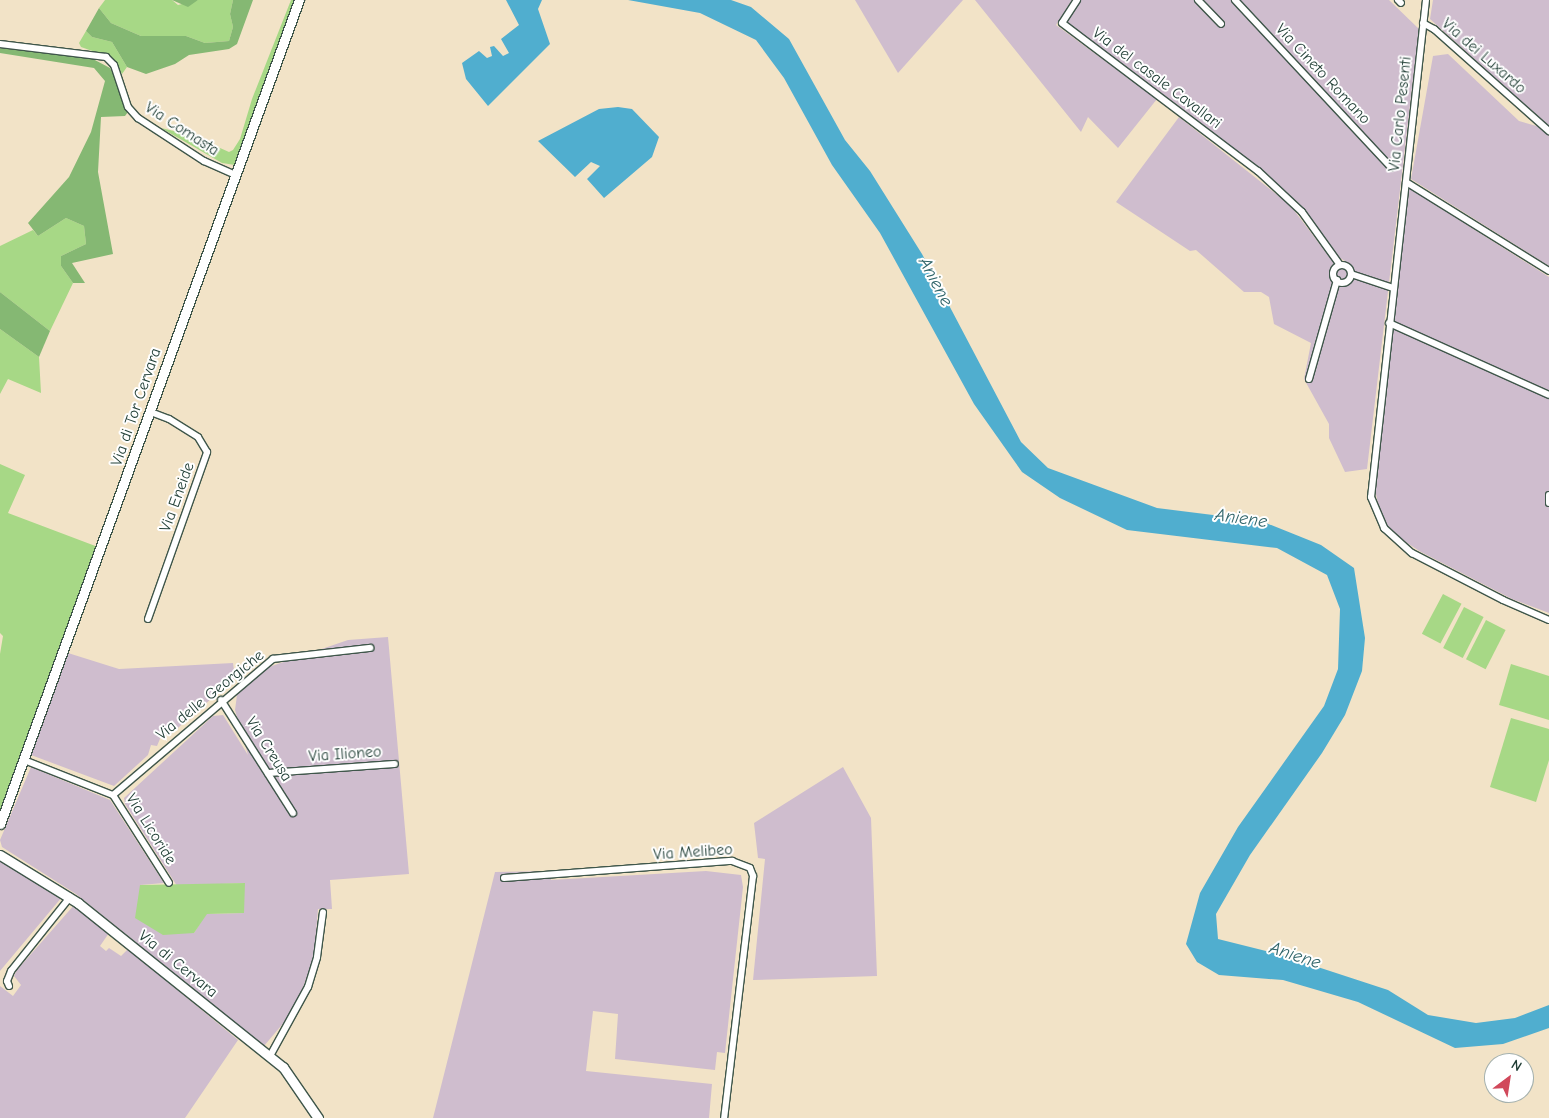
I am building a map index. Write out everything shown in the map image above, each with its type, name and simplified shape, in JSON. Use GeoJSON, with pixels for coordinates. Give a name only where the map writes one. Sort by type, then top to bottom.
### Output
{"type":"FeatureCollection","features":[{"type":"Feature","properties":{"kind":"street","name":"Via di Tor Cervara"},"geometry":{"type":"LineString","coordinates":[[0,824],[299,0]]}},
{"type":"Feature","properties":{"kind":"street","name":"Via del casale Cavallari"},"geometry":{"type":"LineString","coordinates":[[1077,0],[1062,24],[1258,172],[1302,212],[1340,265]]}},
{"type":"Feature","properties":{"kind":"street"},"geometry":{"type":"LineString","coordinates":[[1198,0],[1220,24]]}},
{"type":"Feature","properties":{"kind":"street","name":"Via Cineto Romano"},"geometry":{"type":"LineString","coordinates":[[1235,0],[1391,167]]}},
{"type":"Feature","properties":{"kind":"street","name":"Via Carlo Pesenti"},"geometry":{"type":"LineString","coordinates":[[1426,0],[1406,182],[1549,271]]}},
{"type":"Feature","properties":{"kind":"street","name":"Via dei Luxardo"},"geometry":{"type":"LineString","coordinates":[[1423,23],[1434,28],[1549,131]]}},
{"type":"Feature","properties":{"kind":"street","name":"Via Comasta"},"geometry":{"type":"LineString","coordinates":[[0,44],[106,57],[114,65],[128,107],[138,118],[186,150],[235,175]]}},
{"type":"Feature","properties":{"kind":"street"},"geometry":{"type":"LineString","coordinates":[[1406,182],[1371,486],[1378,518],[1390,534],[1412,552],[1503,600],[1549,620]]}},
{"type":"Feature","properties":{"kind":"street"},"geometry":{"type":"LineString","coordinates":[[1310,378],[1337,280],[1334,273],[1340,265],[1348,267],[1351,274],[1394,288]]}},
{"type":"Feature","properties":{"kind":"street"},"geometry":{"type":"LineString","coordinates":[[1337,280],[1344,282],[1351,274]]}},
{"type":"Feature","properties":{"kind":"street"},"geometry":{"type":"LineString","coordinates":[[1390,323],[1549,395]]}},
{"type":"Feature","properties":{"kind":"street","name":"Via Eneide"},"geometry":{"type":"LineString","coordinates":[[148,619],[207,452],[198,437],[169,419],[151,412]]}},
{"type":"Feature","properties":{"kind":"street"},"geometry":{"type":"LineString","coordinates":[[1549,494],[1549,503]]}},
{"type":"Feature","properties":{"kind":"street","name":"Via delle Georgiche"},"geometry":{"type":"LineString","coordinates":[[113,795],[222,700],[273,659],[370,648]]}},
{"type":"Feature","properties":{"kind":"street","name":"Via Creusa"},"geometry":{"type":"LineString","coordinates":[[222,700],[293,813]]}},
{"type":"Feature","properties":{"kind":"street","name":"Via Licoride"},"geometry":{"type":"LineString","coordinates":[[24,760],[113,795],[169,883]]}},
{"type":"Feature","properties":{"kind":"street","name":"Via Ilioneo"},"geometry":{"type":"LineString","coordinates":[[268,773],[395,764]]}},
{"type":"Feature","properties":{"kind":"street","name":"Via di Cervara"},"geometry":{"type":"LineString","coordinates":[[0,855],[70,897],[270,1056],[293,1079],[318,1118]]}},
{"type":"Feature","properties":{"kind":"street","name":"Via Melibeo"},"geometry":{"type":"LineString","coordinates":[[504,878],[732,862],[750,868],[753,876],[724,1118]]}},
{"type":"Feature","properties":{"kind":"street"},"geometry":{"type":"LineString","coordinates":[[9,986],[7,981],[11,971],[70,897]]}},
{"type":"Feature","properties":{"kind":"street"},"geometry":{"type":"LineString","coordinates":[[270,1056],[308,987],[317,957],[323,912]]}},
{"type":"Feature","properties":{"kind":"shaded area"},"geometry":{"type":"Polygon","coordinates":[[[855,0],[963,0],[898,73],[855,0]]]}},
{"type":"Feature","properties":{"kind":"shaded area"},"geometry":{"type":"Polygon","coordinates":[[[975,0],[1072,0],[1056,25],[1157,99],[1118,148],[1088,117],[1081,132],[975,0]]]}},
{"type":"Feature","properties":{"kind":"shaded area"},"geometry":{"type":"Polygon","coordinates":[[[1081,0],[1389,0],[1419,29],[1367,469],[1345,472],[1329,438],[1329,424],[1304,379],[1311,343],[1274,324],[1269,297],[1261,292],[1244,292],[1196,250],[1190,251],[1116,202],[1179,117],[1290,205],[1334,263],[1345,261],[1335,255],[1300,205],[1266,174],[1066,22],[1081,0]]]}},
{"type":"Feature","properties":{"kind":"shaded area"},"geometry":{"type":"Polygon","coordinates":[[[1433,0],[1549,0],[1549,127],[1430,19],[1433,0]]]}},
{"type":"Feature","properties":{"kind":"shaded area"},"geometry":{"type":"Polygon","coordinates":[[[1448,54],[1519,121],[1540,127],[1549,136],[1549,266],[1411,179],[1433,56],[1448,54]]]}},
{"type":"Feature","properties":{"kind":"shaded area"},"geometry":{"type":"Polygon","coordinates":[[[1409,188],[1549,277],[1549,613],[1512,599],[1421,552],[1398,537],[1386,524],[1378,504],[1374,484],[1409,188]]]}},
{"type":"Feature","properties":{"kind":"shaded area"},"geometry":{"type":"Polygon","coordinates":[[[388,637],[409,874],[330,880],[332,909],[318,909],[314,957],[301,993],[291,1014],[264,1046],[76,894],[2,847],[0,840],[31,767],[110,800],[164,883],[140,885],[194,933],[206,914],[244,913],[244,883],[177,886],[125,804],[124,798],[213,716],[223,715],[248,755],[235,710],[237,695],[266,668],[348,640],[388,637]]]}},
{"type":"Feature","properties":{"kind":"shaded area"},"geometry":{"type":"Polygon","coordinates":[[[68,653],[119,669],[233,663],[235,678],[171,734],[162,734],[157,746],[151,745],[148,755],[114,786],[31,755],[68,653]]]}},
{"type":"Feature","properties":{"kind":"shaded area"},"geometry":{"type":"Polygon","coordinates":[[[843,767],[871,818],[877,976],[753,980],[765,859],[758,858],[754,823],[843,767]]]}},
{"type":"Feature","properties":{"kind":"shaded area"},"geometry":{"type":"Polygon","coordinates":[[[0,860],[62,897],[0,971],[0,860]]]}},
{"type":"Feature","properties":{"kind":"shaded area"},"geometry":{"type":"Polygon","coordinates":[[[550,871],[551,880],[706,871],[741,875],[743,887],[725,1053],[717,1052],[715,1070],[615,1059],[618,1014],[593,1011],[586,1071],[712,1084],[709,1118],[433,1118],[495,872],[550,871]]]}},
{"type":"Feature","properties":{"kind":"shaded area"},"geometry":{"type":"Polygon","coordinates":[[[75,904],[109,933],[100,946],[106,951],[109,948],[121,956],[128,949],[238,1040],[185,1118],[0,1118],[0,986],[13,996],[21,985],[14,976],[17,970],[75,904]]]}},
{"type":"Feature","properties":{"kind":"green space"},"geometry":{"type":"Polygon","coordinates":[[[105,0],[172,0],[178,5],[198,0],[233,0],[230,14],[233,27],[229,41],[205,43],[186,36],[141,36],[111,23],[99,8],[105,0]]]}},
{"type":"Feature","properties":{"kind":"green space"},"geometry":{"type":"Polygon","coordinates":[[[172,0],[198,0],[188,7],[172,0]]]}},
{"type":"Feature","properties":{"kind":"green space"},"geometry":{"type":"Polygon","coordinates":[[[233,0],[253,0],[237,44],[229,49],[189,55],[175,64],[146,74],[127,67],[112,42],[92,37],[86,31],[99,8],[111,23],[141,36],[186,36],[205,43],[229,41],[233,27],[230,14],[233,0]]]}},
{"type":"Feature","properties":{"kind":"green space"},"geometry":{"type":"Polygon","coordinates":[[[291,0],[297,0],[235,165],[222,163],[161,128],[191,135],[229,152],[233,150],[240,139],[252,99],[291,0]]]}},
{"type":"Feature","properties":{"kind":"green space"},"geometry":{"type":"Polygon","coordinates":[[[86,31],[92,37],[112,42],[127,67],[122,74],[112,58],[81,47],[79,43],[86,31]]]}},
{"type":"Feature","properties":{"kind":"green space"},"geometry":{"type":"Polygon","coordinates":[[[0,48],[93,59],[110,68],[117,81],[128,112],[125,116],[101,117],[98,172],[113,254],[72,263],[85,283],[73,283],[61,266],[61,256],[86,244],[84,226],[66,218],[38,236],[28,223],[69,177],[91,132],[105,81],[94,68],[0,53],[0,48]]]}},
{"type":"Feature","properties":{"kind":"green space"},"geometry":{"type":"Polygon","coordinates":[[[66,218],[84,226],[86,244],[61,256],[61,266],[73,283],[50,331],[0,292],[0,246],[33,230],[38,236],[66,218]]]}},
{"type":"Feature","properties":{"kind":"green space"},"geometry":{"type":"Polygon","coordinates":[[[0,292],[50,331],[39,357],[0,329],[0,292]]]}},
{"type":"Feature","properties":{"kind":"green space"},"geometry":{"type":"Polygon","coordinates":[[[0,329],[39,357],[41,393],[8,379],[0,394],[0,329]]]}},
{"type":"Feature","properties":{"kind":"green space"},"geometry":{"type":"Polygon","coordinates":[[[0,464],[25,475],[8,513],[98,547],[0,814],[0,654],[3,636],[0,633],[0,464]]]}},
{"type":"Feature","properties":{"kind":"green space"},"geometry":{"type":"Polygon","coordinates":[[[1443,594],[1462,604],[1440,644],[1422,634],[1443,594]]]}},
{"type":"Feature","properties":{"kind":"green space"},"geometry":{"type":"Polygon","coordinates":[[[1464,607],[1484,617],[1463,658],[1443,648],[1464,607]]]}},
{"type":"Feature","properties":{"kind":"green space"},"geometry":{"type":"Polygon","coordinates":[[[1486,620],[1506,630],[1486,669],[1466,659],[1486,620]]]}},
{"type":"Feature","properties":{"kind":"green space"},"geometry":{"type":"Polygon","coordinates":[[[1511,664],[1549,676],[1549,720],[1499,705],[1511,664]]]}},
{"type":"Feature","properties":{"kind":"green space"},"geometry":{"type":"Polygon","coordinates":[[[1511,718],[1549,729],[1549,760],[1536,802],[1490,787],[1511,718]]]}},
{"type":"Feature","properties":{"kind":"green space"},"geometry":{"type":"Polygon","coordinates":[[[245,883],[244,913],[207,914],[194,933],[163,935],[135,918],[140,885],[245,883]]]}},
{"type":"Feature","properties":{"kind":"water"},"geometry":{"type":"Polygon","coordinates":[[[506,0],[542,0],[538,9],[550,44],[488,106],[466,79],[462,63],[479,51],[487,58],[492,56],[490,47],[494,46],[503,56],[509,53],[501,39],[519,25],[506,0]]]}},
{"type":"Feature","properties":{"kind":"water","name":"Aniene"},"geometry":{"type":"Polygon","coordinates":[[[628,0],[731,0],[751,7],[789,39],[845,140],[870,171],[922,254],[1021,442],[1048,468],[1157,508],[1261,521],[1321,545],[1354,568],[1365,638],[1362,671],[1345,715],[1322,753],[1250,855],[1216,914],[1218,939],[1278,954],[1388,990],[1428,1015],[1476,1023],[1515,1018],[1549,1005],[1549,1028],[1503,1044],[1455,1048],[1358,1002],[1283,980],[1219,975],[1197,962],[1186,944],[1200,893],[1238,827],[1324,706],[1338,669],[1340,609],[1327,575],[1277,548],[1127,530],[1060,498],[1022,472],[974,404],[880,233],[832,165],[784,78],[756,40],[700,13],[628,0]]]}},
{"type":"Feature","properties":{"kind":"water"},"geometry":{"type":"Polygon","coordinates":[[[618,107],[632,109],[659,137],[652,157],[604,198],[587,179],[600,166],[591,162],[575,177],[538,141],[599,109],[618,107]]]}}]}
